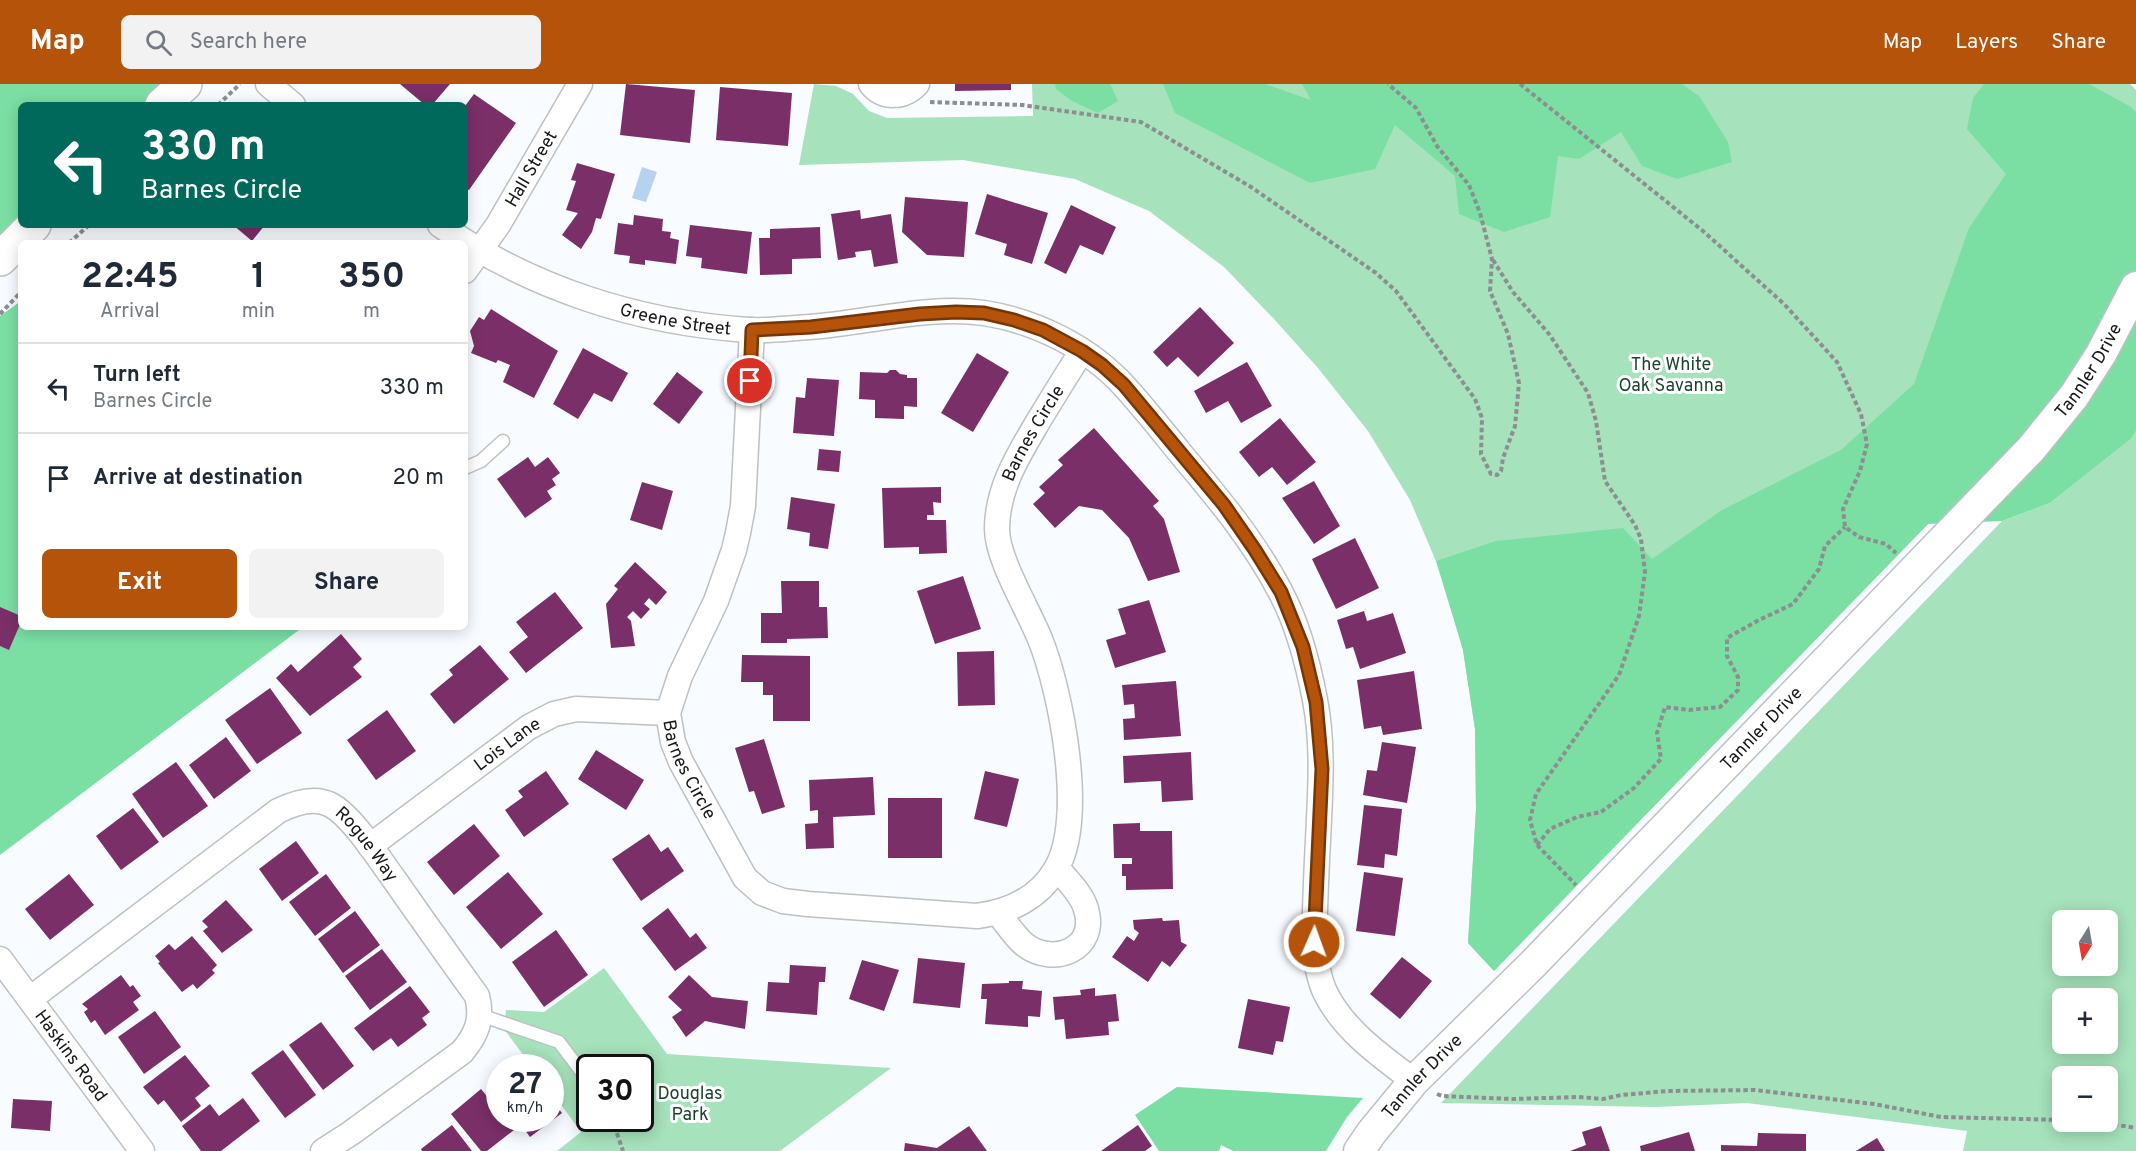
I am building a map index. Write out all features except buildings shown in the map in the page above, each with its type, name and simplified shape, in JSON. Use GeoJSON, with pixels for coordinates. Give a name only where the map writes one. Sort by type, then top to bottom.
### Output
{"type":"FeatureCollection","features":[{"type":"Feature","properties":{"kind":"main road"},"geometry":{"type":"LineString","coordinates":[[165,102],[185,84]]}},
{"type":"Feature","properties":{"kind":"main road"},"geometry":{"type":"LineString","coordinates":[[19,240],[31,228]]}},
{"type":"Feature","properties":{"kind":"main road"},"geometry":{"type":"LineString","coordinates":[[0,259],[18,241]]}},
{"type":"Feature","properties":{"kind":"street"},"geometry":{"type":"LineString","coordinates":[[268,84],[289,102]]}},
{"type":"Feature","properties":{"kind":"street","name":"Hall Street"},"geometry":{"type":"LineString","coordinates":[[468,267],[480,252],[580,84]]}},
{"type":"Feature","properties":{"kind":"street"},"geometry":{"type":"LineString","coordinates":[[871,84],[884,94],[897,96],[920,89]]}},
{"type":"Feature","properties":{"kind":"street","name":"Greene Street"},"geometry":{"type":"LineString","coordinates":[[444,228],[462,240]]}},
{"type":"Feature","properties":{"kind":"street","name":"Greene Street"},"geometry":{"type":"LineString","coordinates":[[468,244],[539,281],[607,305],[697,324],[752,330],[811,327],[920,314],[984,313],[1043,330],[1082,351],[1102,365],[1124,385],[1224,505],[1281,592],[1303,647],[1316,702],[1322,769],[1314,942],[1317,966],[1325,991],[1336,1010],[1371,1048],[1414,1082]]}},
{"type":"Feature","properties":{"kind":"street","name":"Tannler Drive"},"geometry":{"type":"LineString","coordinates":[[1359,1151],[1414,1082],[2004,478],[2058,417],[2101,354],[2136,287]]}},
{"type":"Feature","properties":{"kind":"street","name":"Barnes Circle"},"geometry":{"type":"LineString","coordinates":[[752,330],[743,506],[738,533],[716,601],[680,676],[668,712],[673,742],[681,762],[731,855],[745,878],[762,893],[783,901],[808,904],[977,916],[998,913],[1015,907],[1033,896],[1057,868],[1065,850],[1068,824],[1068,763],[1065,733],[1054,682],[1043,647],[1005,560],[997,531],[1000,501],[1014,463],[1082,351]]}},
{"type":"Feature","properties":{"kind":"street","name":"Lois Lane"},"geometry":{"type":"LineString","coordinates":[[370,846],[529,727],[554,714],[576,710],[668,712]]}},
{"type":"Feature","properties":{"kind":"street","name":"Rogue Way"},"geometry":{"type":"LineString","coordinates":[[30,999],[278,811],[293,803],[315,801],[330,805],[344,816],[370,846],[477,996],[480,1015]]}},
{"type":"Feature","properties":{"kind":"street"},"geometry":{"type":"LineString","coordinates":[[998,913],[1025,945],[1034,950],[1054,954],[1073,950],[1085,938],[1088,930],[1086,908],[1057,868]]}},
{"type":"Feature","properties":{"kind":"street","name":"Haskins Road"},"geometry":{"type":"LineString","coordinates":[[0,959],[142,1151]]}},
{"type":"Feature","properties":{"kind":"street"},"geometry":{"type":"LineString","coordinates":[[323,1151],[462,1052],[473,1039],[480,1015]]}},
{"type":"Feature","properties":{"kind":"lane"},"geometry":{"type":"LineString","coordinates":[[468,467],[481,461],[503,441]]}},
{"type":"Feature","properties":{"kind":"lane"},"geometry":{"type":"LineString","coordinates":[[480,1015],[559,1042],[576,1064]]}},
{"type":"Feature","properties":{"kind":"path"},"geometry":{"type":"LineString","coordinates":[[221,102],[240,84]]}},
{"type":"Feature","properties":{"kind":"path"},"geometry":{"type":"LineString","coordinates":[[1388,84],[1416,108],[1437,146],[1469,185],[1480,213],[1492,259],[1513,292],[1549,333],[1588,393],[1596,421],[1605,481],[1635,525],[1641,539],[1645,572],[1639,616],[1619,675],[1536,794],[1530,820],[1537,845],[1592,902]]}},
{"type":"Feature","properties":{"kind":"path"},"geometry":{"type":"LineString","coordinates":[[1520,84],[1703,231],[1784,304],[1837,362],[1861,414],[1867,444],[1860,471],[1843,509],[1845,527],[1859,537],[1886,544],[1914,570]]}},
{"type":"Feature","properties":{"kind":"path"},"geometry":{"type":"LineString","coordinates":[[920,89],[930,102],[1022,105],[1141,122],[1251,187],[1376,273],[1396,291],[1475,399],[1482,418],[1481,454],[1491,474],[1497,475],[1501,471],[1503,458],[1515,426],[1519,383],[1508,334],[1490,291],[1492,259]]}},
{"type":"Feature","properties":{"kind":"path"},"geometry":{"type":"LineString","coordinates":[[72,240],[86,228]]}},
{"type":"Feature","properties":{"kind":"path"},"geometry":{"type":"LineString","coordinates":[[0,314],[18,295]]}},
{"type":"Feature","properties":{"kind":"path"},"geometry":{"type":"LineString","coordinates":[[1537,845],[1550,829],[1577,817],[1601,812],[1634,788],[1661,759],[1657,733],[1665,707],[1689,710],[1720,707],[1738,690],[1738,677],[1727,656],[1727,638],[1793,604],[1820,568],[1825,546],[1845,527]]}},
{"type":"Feature","properties":{"kind":"path"},"geometry":{"type":"LineString","coordinates":[[1414,1082],[1442,1096],[1603,1099],[1668,1091],[1755,1090],[1874,1104],[1941,1117],[2052,1120]]}},
{"type":"Feature","properties":{"kind":"path"},"geometry":{"type":"LineString","coordinates":[[2118,1125],[2136,1128]]}},
{"type":"Feature","properties":{"kind":"path"},"geometry":{"type":"LineString","coordinates":[[616,1132],[623,1151]]}},
{"type":"Feature","properties":{"kind":"green space"},"geometry":{"type":"Polygon","coordinates":[[[0,84],[165,84],[146,102],[18,102],[18,226],[0,243],[0,84]]]}},
{"type":"Feature","properties":{"kind":"green space","name":"The White Oak Savanna"},"geometry":{"type":"Polygon","coordinates":[[[814,84],[836,86],[853,94],[869,111],[887,118],[1033,116],[1032,84],[2130,84],[2136,90],[2136,232],[1928,524],[1494,971],[1468,943],[1476,809],[1475,729],[1463,650],[1441,573],[1410,500],[1368,431],[1318,368],[1224,267],[1149,211],[1075,179],[963,160],[799,165],[814,84]]]}},
{"type":"Feature","properties":{"kind":"green space"},"geometry":{"type":"Polygon","coordinates":[[[1055,84],[1110,84],[1118,101],[1098,113],[1072,101],[1056,89],[1055,84]]]}},
{"type":"Feature","properties":{"kind":"green space"},"geometry":{"type":"Polygon","coordinates":[[[1163,84],[1265,84],[1311,100],[1302,84],[1682,84],[1699,96],[1728,142],[1732,162],[1677,179],[1642,166],[1621,132],[1579,159],[1558,156],[1550,217],[1504,232],[1459,214],[1455,176],[1395,125],[1375,169],[1310,183],[1175,113],[1163,84]]]}},
{"type":"Feature","properties":{"kind":"green space"},"geometry":{"type":"Polygon","coordinates":[[[1984,84],[2089,84],[2136,112],[2136,431],[2131,439],[2050,503],[2002,521],[1928,524],[1494,971],[1468,943],[1476,809],[1475,729],[1463,650],[1436,561],[1496,541],[1623,528],[1652,559],[1722,510],[1841,450],[1914,384],[1969,228],[2006,174],[1967,129],[1973,98],[1984,84]]]}},
{"type":"Feature","properties":{"kind":"green space"},"geometry":{"type":"Polygon","coordinates":[[[18,303],[18,630],[299,630],[0,855],[0,316],[18,303]]]}},
{"type":"Feature","properties":{"kind":"green space"},"geometry":{"type":"Polygon","coordinates":[[[2136,431],[2136,1151],[1963,1151],[1967,1131],[1747,1103],[1655,1107],[1441,1103],[2002,521],[2050,503],[2131,439],[2136,431]]]}},
{"type":"Feature","properties":{"kind":"green space","name":"Douglas Park"},"geometry":{"type":"Polygon","coordinates":[[[604,968],[667,1054],[891,1068],[780,1151],[557,1151],[581,1132],[654,1132],[654,1054],[576,1054],[576,1125],[564,1109],[564,1054],[523,1054],[504,1029],[506,1010],[544,1012],[604,968]]]}},
{"type":"Feature","properties":{"kind":"green space"},"geometry":{"type":"Polygon","coordinates":[[[1177,1087],[1363,1098],[1347,1117],[1326,1151],[1233,1151],[1221,1145],[1219,1151],[1159,1151],[1135,1115],[1177,1087]]]}},
{"type":"Feature","properties":{"kind":"water"},"geometry":{"type":"Polygon","coordinates":[[[642,167],[657,172],[646,202],[632,198],[642,167]]]}},
{"type":"Feature","properties":{"kind":"route"},"geometry":{"type":"LineString","coordinates":[[750,381],[752,330],[811,327],[956,312],[984,313],[1043,330],[1082,351],[1124,385],[1224,505],[1255,550],[1281,592],[1303,647],[1316,702],[1322,769],[1314,942]]}}]}
